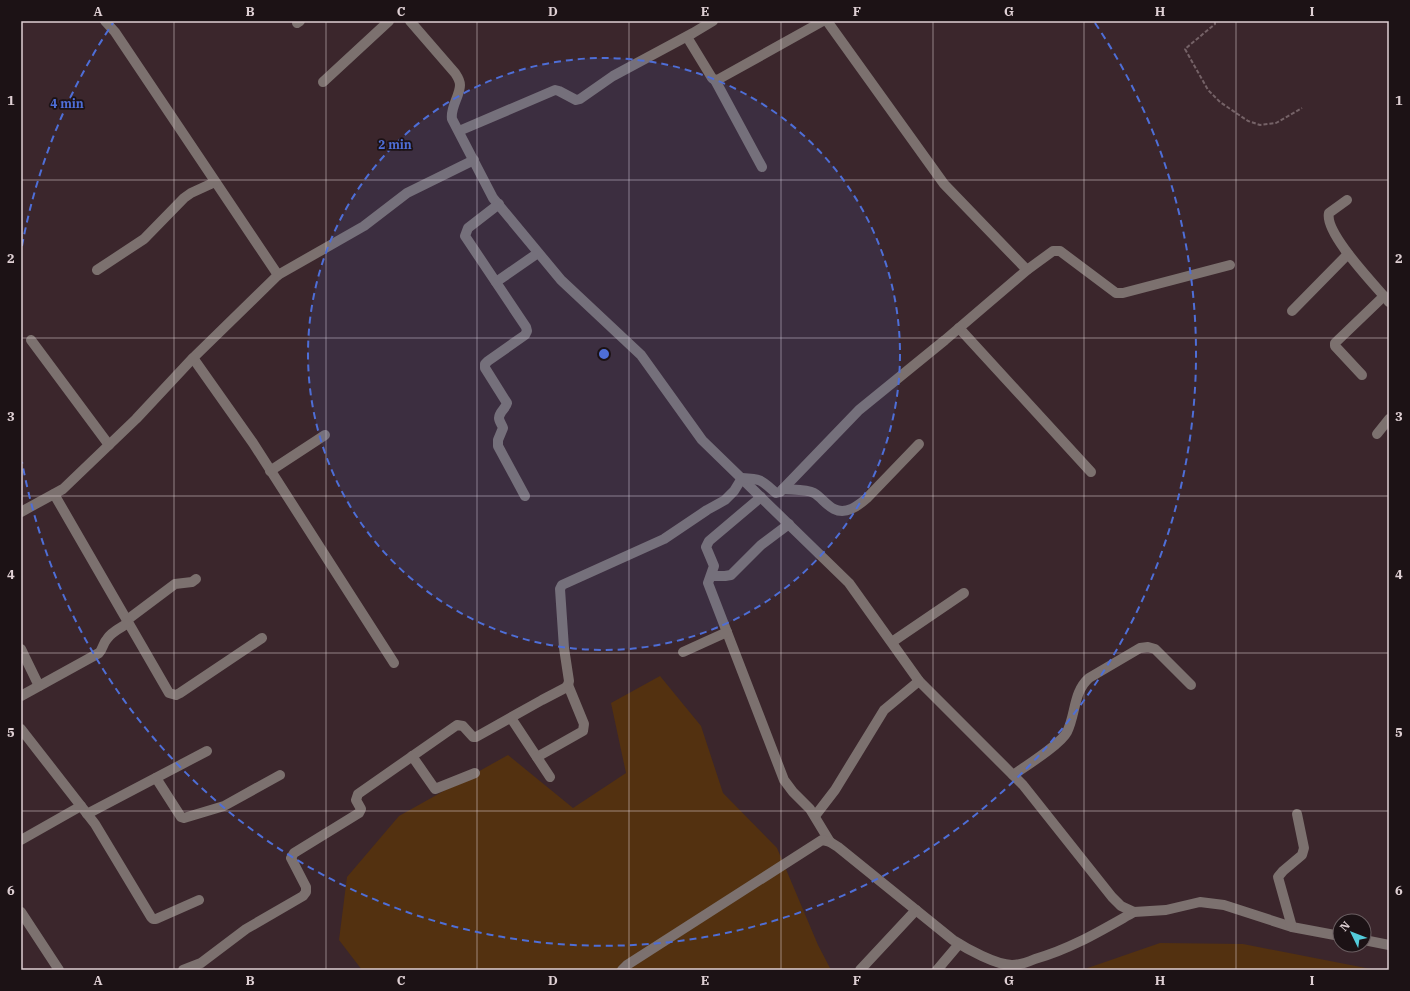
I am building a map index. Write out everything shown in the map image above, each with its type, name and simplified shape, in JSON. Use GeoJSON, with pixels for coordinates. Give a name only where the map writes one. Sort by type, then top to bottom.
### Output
{"type":"FeatureCollection","features":[{"type":"Feature","properties":{"kind":"street"},"geometry":{"type":"LineString","coordinates":[[105,21],[115,32],[278,275]]}},
{"type":"Feature","properties":{"kind":"street"},"geometry":{"type":"LineString","coordinates":[[323,82],[389,21]]}},
{"type":"Feature","properties":{"kind":"street"},"geometry":{"type":"LineString","coordinates":[[410,21],[455,73],[459,80],[460,85],[451,114],[452,119],[493,198],[561,280],[641,355],[702,440],[849,583],[919,681],[1023,785],[1112,897],[1121,906],[1134,912]]}},
{"type":"Feature","properties":{"kind":"street"},"geometry":{"type":"LineString","coordinates":[[459,131],[552,91],[559,91],[574,98],[580,99],[613,76],[687,37],[713,21]]}},
{"type":"Feature","properties":{"kind":"street"},"geometry":{"type":"LineString","coordinates":[[715,80],[823,21]]}},
{"type":"Feature","properties":{"kind":"street"},"geometry":{"type":"LineString","coordinates":[[827,21],[944,184],[1027,270]]}},
{"type":"Feature","properties":{"kind":"street"},"geometry":{"type":"LineString","coordinates":[[687,37],[712,78],[715,80],[762,167]]}},
{"type":"Feature","properties":{"kind":"street"},"geometry":{"type":"LineString","coordinates":[[21,512],[63,489],[136,419],[193,358],[278,275],[364,226],[407,193],[474,160]]}},
{"type":"Feature","properties":{"kind":"street"},"geometry":{"type":"LineString","coordinates":[[97,270],[144,239],[184,198],[191,193],[215,182]]}},
{"type":"Feature","properties":{"kind":"street"},"geometry":{"type":"LineString","coordinates":[[1347,200],[1328,213],[1334,232],[1342,247],[1387,299],[1334,343],[1335,346],[1362,375]]}},
{"type":"Feature","properties":{"kind":"street"},"geometry":{"type":"LineString","coordinates":[[498,204],[468,228],[465,236],[526,327],[527,332],[525,335],[485,364],[485,368],[507,403],[499,419],[503,428],[498,440],[498,446],[525,496]]}},
{"type":"Feature","properties":{"kind":"street"},"geometry":{"type":"LineString","coordinates":[[742,478],[758,479],[776,492],[780,492],[859,410],[1027,270],[1053,251],[1060,251],[1116,293],[1230,265]]}},
{"type":"Feature","properties":{"kind":"street"},"geometry":{"type":"LineString","coordinates":[[496,282],[538,253]]}},
{"type":"Feature","properties":{"kind":"street"},"geometry":{"type":"LineString","coordinates":[[1292,311],[1348,254]]}},
{"type":"Feature","properties":{"kind":"street"},"geometry":{"type":"LineString","coordinates":[[959,328],[1091,472]]}},
{"type":"Feature","properties":{"kind":"street"},"geometry":{"type":"LineString","coordinates":[[30,340],[108,445]]}},
{"type":"Feature","properties":{"kind":"street"},"geometry":{"type":"LineString","coordinates":[[193,358],[246,432],[394,663]]}},
{"type":"Feature","properties":{"kind":"street"},"geometry":{"type":"LineString","coordinates":[[1377,434],[1389,419]]}},
{"type":"Feature","properties":{"kind":"street"},"geometry":{"type":"LineString","coordinates":[[270,470],[325,435]]}},
{"type":"Feature","properties":{"kind":"street"},"geometry":{"type":"LineString","coordinates":[[783,489],[811,492],[834,509],[851,510],[867,498],[919,444]]}},
{"type":"Feature","properties":{"kind":"street"},"geometry":{"type":"LineString","coordinates":[[537,757],[584,728],[584,724],[568,686],[569,681],[564,648],[560,589],[562,585],[664,539],[707,510],[725,500],[734,491],[742,478]]}},
{"type":"Feature","properties":{"kind":"street"},"geometry":{"type":"LineString","coordinates":[[54,494],[167,690],[172,694],[176,695],[180,693],[262,638]]}},
{"type":"Feature","properties":{"kind":"street"},"geometry":{"type":"LineString","coordinates":[[761,497],[707,544],[706,547],[714,563],[708,583],[784,780],[793,792],[810,809],[830,842]]}},
{"type":"Feature","properties":{"kind":"street"},"geometry":{"type":"LineString","coordinates":[[711,576],[730,575],[761,545],[789,524]]}},
{"type":"Feature","properties":{"kind":"street"},"geometry":{"type":"LineString","coordinates":[[21,696],[99,653],[103,648],[106,639],[110,635],[175,584],[192,582],[196,579]]}},
{"type":"Feature","properties":{"kind":"street"},"geometry":{"type":"LineString","coordinates":[[892,642],[964,592]]}},
{"type":"Feature","properties":{"kind":"street"},"geometry":{"type":"LineString","coordinates":[[683,652],[727,632]]}},
{"type":"Feature","properties":{"kind":"street"},"geometry":{"type":"LineString","coordinates":[[1013,775],[1062,740],[1069,727],[1080,689],[1084,683],[1089,678],[1140,648],[1148,647],[1155,649],[1191,685]]}},
{"type":"Feature","properties":{"kind":"street"},"geometry":{"type":"LineString","coordinates":[[21,649],[39,686]]}},
{"type":"Feature","properties":{"kind":"street"},"geometry":{"type":"LineString","coordinates":[[815,816],[835,790],[884,710],[919,681]]}},
{"type":"Feature","properties":{"kind":"street"},"geometry":{"type":"LineString","coordinates":[[183,970],[201,963],[246,929],[303,896],[306,892],[306,887],[291,858],[292,856],[294,853],[359,813],[361,809],[356,800],[358,794],[457,725],[463,726],[473,737],[476,737],[568,686]]}},
{"type":"Feature","properties":{"kind":"street"},"geometry":{"type":"LineString","coordinates":[[511,718],[550,777]]}},
{"type":"Feature","properties":{"kind":"street"},"geometry":{"type":"LineString","coordinates":[[21,729],[101,834],[153,919],[199,900]]}},
{"type":"Feature","properties":{"kind":"street"},"geometry":{"type":"LineString","coordinates":[[21,840],[156,778],[207,751]]}},
{"type":"Feature","properties":{"kind":"street"},"geometry":{"type":"LineString","coordinates":[[412,756],[435,790],[475,773]]}},
{"type":"Feature","properties":{"kind":"street"},"geometry":{"type":"LineString","coordinates":[[156,778],[181,817],[184,818],[224,806],[280,774]]}},
{"type":"Feature","properties":{"kind":"street"},"geometry":{"type":"LineString","coordinates":[[1292,927],[1278,877],[1302,855],[1303,852],[1304,848],[1297,814]]}},
{"type":"Feature","properties":{"kind":"street"},"geometry":{"type":"LineString","coordinates":[[622,970],[627,965],[822,840],[830,842],[838,847],[959,944],[1003,967],[1048,956],[1083,941],[1134,912],[1166,910],[1200,902],[1224,905],[1292,927],[1332,934]]}},
{"type":"Feature","properties":{"kind":"street"},"geometry":{"type":"LineString","coordinates":[[860,970],[916,910]]}},
{"type":"Feature","properties":{"kind":"street"},"geometry":{"type":"LineString","coordinates":[[21,912],[60,970]]}},
{"type":"Feature","properties":{"kind":"street"},"geometry":{"type":"LineString","coordinates":[[1372,941],[1389,944]]}},
{"type":"Feature","properties":{"kind":"street"},"geometry":{"type":"LineString","coordinates":[[937,970],[959,944]]}},
{"type":"Feature","properties":{"kind":"path"},"geometry":{"type":"LineString","coordinates":[[1215,21],[1214,24],[1185,49],[1208,90],[1220,102],[1248,121],[1260,125],[1276,123],[1302,108]]}},
{"type":"Feature","properties":{"kind":"shaded area"},"geometry":{"type":"Polygon","coordinates":[[[660,676],[701,726],[723,793],[777,848],[818,945],[831,970],[362,970],[339,940],[347,877],[399,816],[508,755],[573,808],[626,773],[611,703],[660,676]]]}},
{"type":"Feature","properties":{"kind":"shaded area"},"geometry":{"type":"Polygon","coordinates":[[[1160,943],[1243,944],[1376,970],[1082,970],[1160,943]]]}}]}
